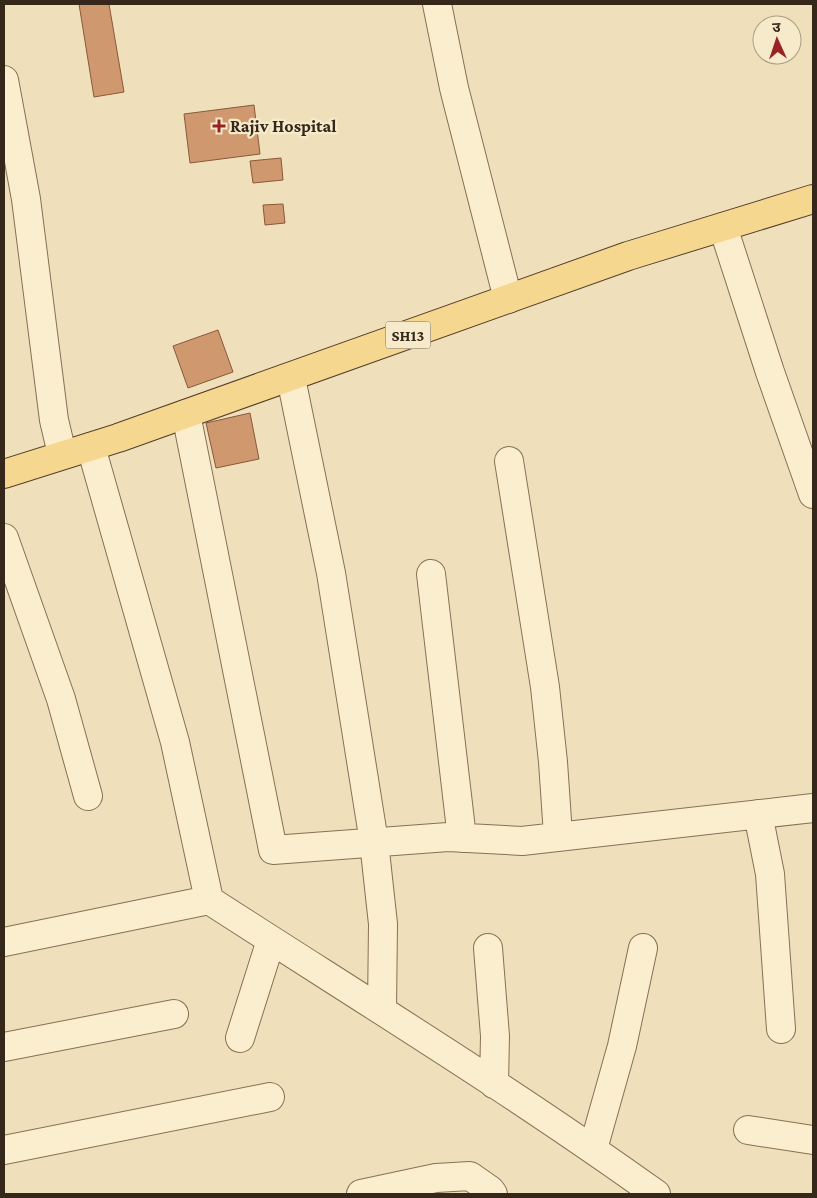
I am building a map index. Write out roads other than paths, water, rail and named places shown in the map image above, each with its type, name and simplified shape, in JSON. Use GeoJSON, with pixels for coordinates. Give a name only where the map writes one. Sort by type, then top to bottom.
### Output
{"type":"FeatureCollection","features":[{"type":"Feature","properties":{"kind":"main road","name":"SH13"},"geometry":{"type":"LineString","coordinates":[[4,474],[62,454],[91,447],[186,414],[628,256],[813,199]]}},
{"type":"Feature","properties":{"kind":"street"},"geometry":{"type":"LineString","coordinates":[[437,4],[454,88],[508,299]]}},
{"type":"Feature","properties":{"kind":"street"},"geometry":{"type":"LineString","coordinates":[[4,80],[26,199],[54,420],[62,454]]}},
{"type":"Feature","properties":{"kind":"street"},"geometry":{"type":"LineString","coordinates":[[723,227],[770,372],[813,494]]}},
{"type":"Feature","properties":{"kind":"street"},"geometry":{"type":"LineString","coordinates":[[284,379],[293,388],[331,573],[374,842],[382,924],[382,1009]]}},
{"type":"Feature","properties":{"kind":"street"},"geometry":{"type":"LineString","coordinates":[[186,414],[273,850],[448,837],[522,840],[813,808]]}},
{"type":"Feature","properties":{"kind":"street"},"geometry":{"type":"LineString","coordinates":[[91,447],[175,742],[209,900]]}},
{"type":"Feature","properties":{"kind":"street"},"geometry":{"type":"LineString","coordinates":[[509,461],[545,687],[558,835]]}},
{"type":"Feature","properties":{"kind":"street"},"geometry":{"type":"LineString","coordinates":[[4,538],[61,699],[88,796]]}},
{"type":"Feature","properties":{"kind":"street"},"geometry":{"type":"LineString","coordinates":[[431,574],[462,838]]}},
{"type":"Feature","properties":{"kind":"street"},"geometry":{"type":"LineString","coordinates":[[758,814],[770,874],[781,1029]]}},
{"type":"Feature","properties":{"kind":"street"},"geometry":{"type":"LineString","coordinates":[[4,942],[209,900],[382,1009],[593,1149],[656,1194]]}},
{"type":"Feature","properties":{"kind":"street"},"geometry":{"type":"LineString","coordinates":[[240,1038],[271,940]]}},
{"type":"Feature","properties":{"kind":"street"},"geometry":{"type":"LineString","coordinates":[[488,948],[495,1036],[494,1084]]}},
{"type":"Feature","properties":{"kind":"street"},"geometry":{"type":"LineString","coordinates":[[593,1149],[622,1046],[644,948]]}},
{"type":"Feature","properties":{"kind":"street"},"geometry":{"type":"LineString","coordinates":[[4,1047],[174,1014]]}},
{"type":"Feature","properties":{"kind":"street"},"geometry":{"type":"LineString","coordinates":[[4,1150],[270,1097]]}},
{"type":"Feature","properties":{"kind":"street"},"geometry":{"type":"LineString","coordinates":[[748,1130],[813,1140]]}},
{"type":"Feature","properties":{"kind":"street"},"geometry":{"type":"LineString","coordinates":[[361,1194],[436,1178],[470,1176],[493,1194]]}},
{"type":"Feature","properties":{"kind":"place","name":"Rajiv Hospital"},"geometry":{"type":"Point","coordinates":[219,126]}}]}
